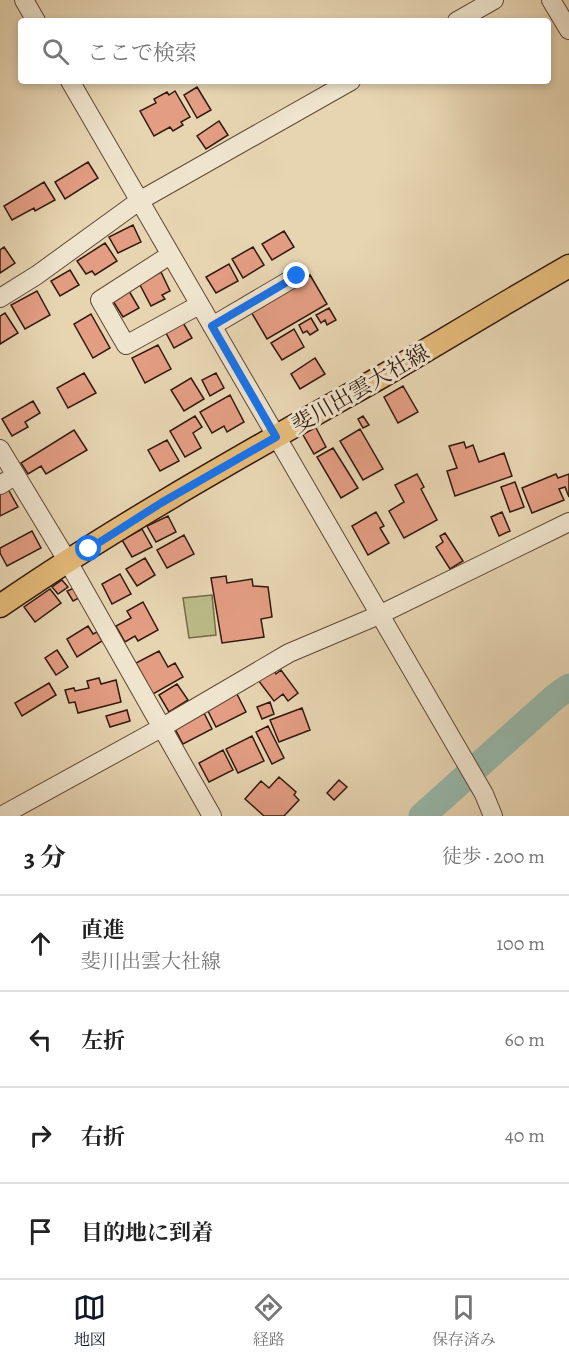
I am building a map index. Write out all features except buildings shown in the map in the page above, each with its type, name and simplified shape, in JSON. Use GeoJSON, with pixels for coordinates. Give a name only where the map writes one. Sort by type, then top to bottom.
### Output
{"type":"FeatureCollection","features":[{"type":"Feature","properties":{"kind":"main road","name":"斐川出雲大社線"},"geometry":{"type":"LineString","coordinates":[[0,606],[67,560],[569,266]]}},
{"type":"Feature","properties":{"kind":"street"},"geometry":{"type":"LineString","coordinates":[[24,0],[34,18]]}},
{"type":"Feature","properties":{"kind":"street"},"geometry":{"type":"LineString","coordinates":[[462,18],[494,0]]}},
{"type":"Feature","properties":{"kind":"street"},"geometry":{"type":"LineString","coordinates":[[551,0],[569,30]]}},
{"type":"Feature","properties":{"kind":"street"},"geometry":{"type":"LineString","coordinates":[[72,84],[484,794],[494,816]]}},
{"type":"Feature","properties":{"kind":"street"},"geometry":{"type":"LineString","coordinates":[[0,298],[37,275],[139,201],[346,84]]}},
{"type":"Feature","properties":{"kind":"street"},"geometry":{"type":"LineString","coordinates":[[170,255],[100,300],[126,345],[199,305]]}},
{"type":"Feature","properties":{"kind":"street"},"geometry":{"type":"LineString","coordinates":[[212,326],[297,276]]}},
{"type":"Feature","properties":{"kind":"street"},"geometry":{"type":"LineString","coordinates":[[0,449],[8,480],[67,560],[212,816]]}},
{"type":"Feature","properties":{"kind":"street"},"geometry":{"type":"LineString","coordinates":[[1,816],[161,728],[289,653],[380,615],[569,522]]}},
{"type":"Feature","properties":{"kind":"green space"},"geometry":{"type":"Polygon","coordinates":[[[212,595],[216,635],[189,638],[183,598],[212,595]]]}},
{"type":"Feature","properties":{"kind":"waterway"},"geometry":{"type":"LineString","coordinates":[[422,816],[569,687]]}},
{"type":"Feature","properties":{"kind":"route"},"geometry":{"type":"LineString","coordinates":[[89,549],[161,503],[276,437],[212,326],[297,276]]}}]}
